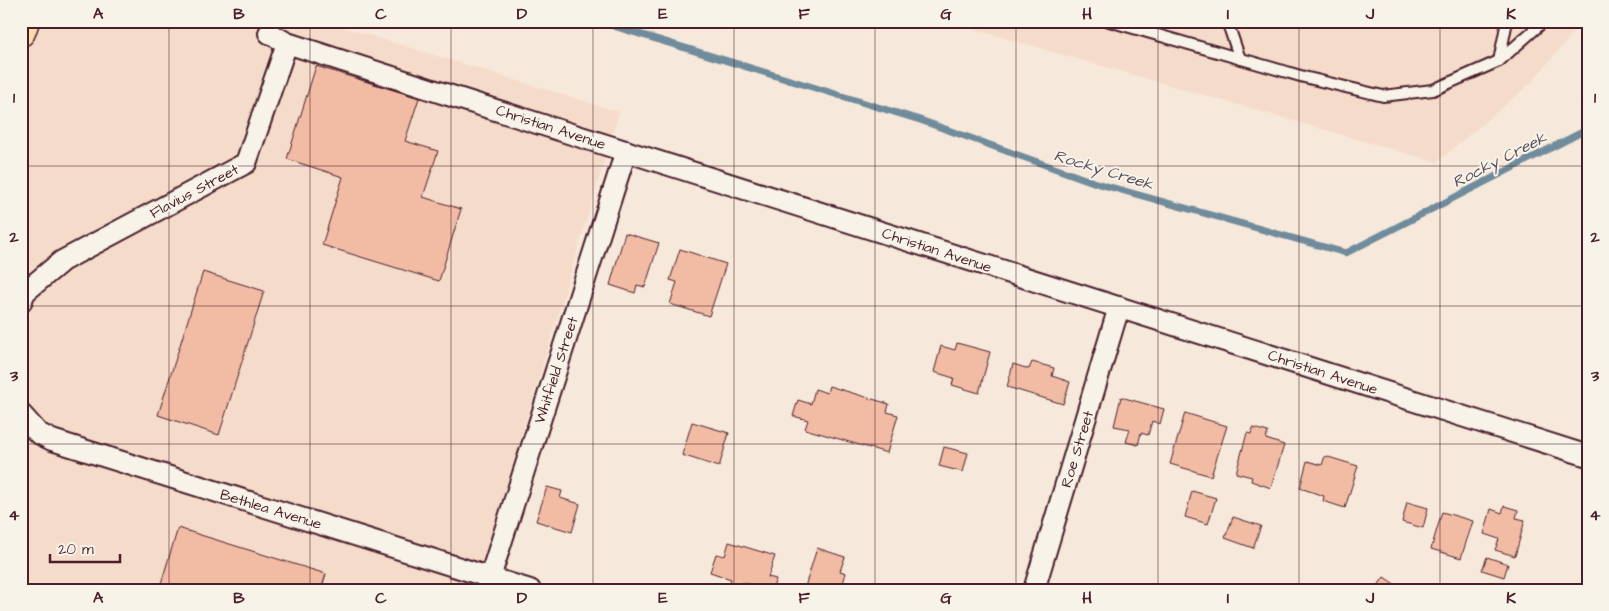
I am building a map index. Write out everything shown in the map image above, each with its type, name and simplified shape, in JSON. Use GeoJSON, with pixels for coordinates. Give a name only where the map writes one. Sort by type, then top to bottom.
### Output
{"type":"FeatureCollection","features":[{"type":"Feature","properties":{"kind":"main road"},"geometry":{"type":"LineString","coordinates":[[21,32],[25,21]]}},
{"type":"Feature","properties":{"kind":"street"},"geometry":{"type":"LineString","coordinates":[[269,33],[288,43]]}},
{"type":"Feature","properties":{"kind":"street","name":"Christian Avenue"},"geometry":{"type":"LineString","coordinates":[[288,43],[1588,456]]}},
{"type":"Feature","properties":{"kind":"street","name":"Flavius Street"},"geometry":{"type":"LineString","coordinates":[[21,302],[25,292],[62,261],[246,163],[288,43]]}},
{"type":"Feature","properties":{"kind":"street","name":"Whitfield Street"},"geometry":{"type":"LineString","coordinates":[[488,584],[626,151]]}},
{"type":"Feature","properties":{"kind":"street","name":"Roe Street"},"geometry":{"type":"LineString","coordinates":[[1034,590],[1119,307]]}},
{"type":"Feature","properties":{"kind":"street","name":"Bethlea Avenue"},"geometry":{"type":"LineString","coordinates":[[21,414],[38,433],[52,440],[488,584],[530,590]]}},
{"type":"Feature","properties":{"kind":"lane"},"geometry":{"type":"LineString","coordinates":[[1109,21],[1304,77],[1383,96],[1433,90],[1499,61],[1544,21]]}},
{"type":"Feature","properties":{"kind":"lane"},"geometry":{"type":"LineString","coordinates":[[1227,21],[1240,59]]}},
{"type":"Feature","properties":{"kind":"lane"},"geometry":{"type":"LineString","coordinates":[[1499,61],[1507,21]]}},
{"type":"Feature","properties":{"kind":"shaded area"},"geometry":{"type":"Polygon","coordinates":[[[21,21],[323,21],[619,112],[475,590],[21,590],[21,21]]]}},
{"type":"Feature","properties":{"kind":"shaded area"},"geometry":{"type":"Polygon","coordinates":[[[946,21],[1583,21],[1531,83],[1437,162],[946,21]]]}},
{"type":"Feature","properties":{"kind":"building"},"geometry":{"type":"Polygon","coordinates":[[[316,66],[419,98],[405,141],[438,151],[423,197],[461,209],[439,281],[322,245],[343,177],[287,159],[316,66]]]}},
{"type":"Feature","properties":{"kind":"building"},"geometry":{"type":"Polygon","coordinates":[[[625,233],[659,243],[645,287],[637,285],[635,293],[610,285],[625,233]]]}},
{"type":"Feature","properties":{"kind":"building"},"geometry":{"type":"Polygon","coordinates":[[[680,249],[726,264],[709,316],[670,304],[677,282],[670,280],[680,249]]]}},
{"type":"Feature","properties":{"kind":"building"},"geometry":{"type":"Polygon","coordinates":[[[203,272],[264,291],[219,435],[158,415],[203,272]]]}},
{"type":"Feature","properties":{"kind":"building"},"geometry":{"type":"Polygon","coordinates":[[[957,343],[990,352],[979,393],[952,385],[954,378],[934,372],[941,346],[955,350],[957,343]]]}},
{"type":"Feature","properties":{"kind":"building"},"geometry":{"type":"Polygon","coordinates":[[[1032,362],[1054,368],[1052,376],[1070,382],[1063,404],[1007,387],[1013,364],[1029,369],[1032,362]]]}},
{"type":"Feature","properties":{"kind":"building"},"geometry":{"type":"Polygon","coordinates":[[[829,386],[889,404],[887,412],[898,415],[887,453],[805,429],[808,420],[793,416],[798,400],[811,404],[815,389],[827,393],[829,386]]]}},
{"type":"Feature","properties":{"kind":"building"},"geometry":{"type":"Polygon","coordinates":[[[1121,397],[1164,409],[1160,424],[1152,421],[1148,435],[1141,433],[1138,445],[1126,442],[1130,429],[1114,426],[1121,397]]]}},
{"type":"Feature","properties":{"kind":"building"},"geometry":{"type":"Polygon","coordinates":[[[1185,413],[1227,426],[1211,476],[1170,464],[1185,413]]]}},
{"type":"Feature","properties":{"kind":"building"},"geometry":{"type":"Polygon","coordinates":[[[692,422],[729,433],[719,467],[682,455],[692,422]]]}},
{"type":"Feature","properties":{"kind":"building"},"geometry":{"type":"Polygon","coordinates":[[[1253,428],[1268,432],[1266,439],[1284,445],[1271,488],[1251,481],[1252,477],[1236,473],[1247,433],[1251,434],[1253,428]]]}},
{"type":"Feature","properties":{"kind":"building"},"geometry":{"type":"Polygon","coordinates":[[[944,447],[968,453],[963,472],[939,466],[944,447]]]}},
{"type":"Feature","properties":{"kind":"building"},"geometry":{"type":"Polygon","coordinates":[[[1325,456],[1358,466],[1345,508],[1323,501],[1324,496],[1300,488],[1307,461],[1322,465],[1325,456]]]}},
{"type":"Feature","properties":{"kind":"building"},"geometry":{"type":"Polygon","coordinates":[[[547,487],[562,491],[560,498],[580,504],[572,532],[536,521],[547,487]]]}},
{"type":"Feature","properties":{"kind":"building"},"geometry":{"type":"Polygon","coordinates":[[[1192,491],[1216,498],[1208,524],[1185,517],[1192,491]]]}},
{"type":"Feature","properties":{"kind":"building"},"geometry":{"type":"Polygon","coordinates":[[[1407,502],[1428,508],[1423,528],[1402,522],[1407,502]]]}},
{"type":"Feature","properties":{"kind":"building"},"geometry":{"type":"Polygon","coordinates":[[[1504,506],[1518,510],[1516,518],[1525,520],[1515,556],[1495,550],[1499,539],[1484,534],[1491,509],[1502,513],[1504,506]]]}},
{"type":"Feature","properties":{"kind":"building"},"geometry":{"type":"Polygon","coordinates":[[[1442,512],[1473,521],[1461,558],[1431,549],[1442,512]]]}},
{"type":"Feature","properties":{"kind":"building"},"geometry":{"type":"Polygon","coordinates":[[[1233,517],[1261,526],[1253,548],[1225,538],[1233,517]]]}},
{"type":"Feature","properties":{"kind":"building"},"geometry":{"type":"Polygon","coordinates":[[[178,528],[326,574],[321,590],[159,590],[178,528]]]}},
{"type":"Feature","properties":{"kind":"building"},"geometry":{"type":"Polygon","coordinates":[[[729,542],[775,556],[768,577],[776,579],[772,590],[742,582],[740,590],[728,588],[731,579],[710,572],[716,554],[725,556],[729,542]]]}},
{"type":"Feature","properties":{"kind":"building"},"geometry":{"type":"Polygon","coordinates":[[[817,548],[845,557],[840,571],[846,573],[841,590],[836,588],[835,590],[804,590],[817,548]]]}},
{"type":"Feature","properties":{"kind":"building"},"geometry":{"type":"Polygon","coordinates":[[[1487,557],[1508,564],[1504,577],[1482,570],[1487,557]]]}},
{"type":"Feature","properties":{"kind":"building"},"geometry":{"type":"Polygon","coordinates":[[[1384,577],[1402,589],[1375,590],[1384,577]]]}},
{"type":"Feature","properties":{"kind":"waterway","name":"Rocky Creek"},"geometry":{"type":"LineString","coordinates":[[597,21],[920,120],[1096,183],[1346,253],[1588,129]]}}]}
